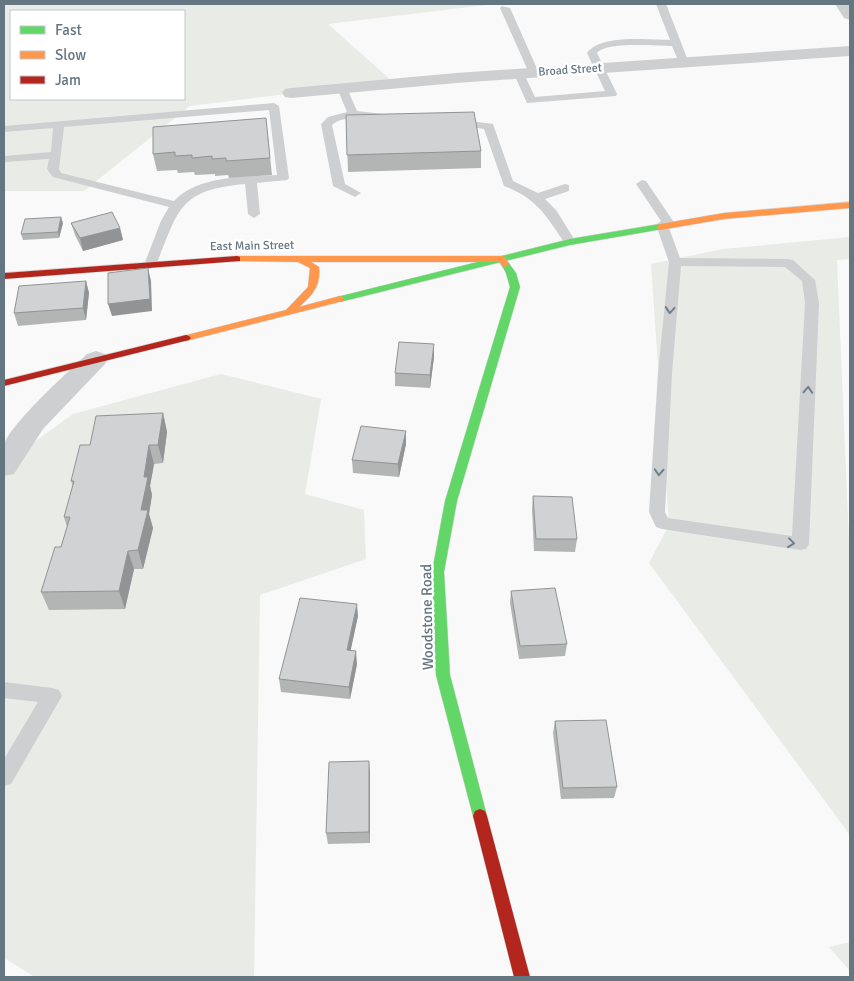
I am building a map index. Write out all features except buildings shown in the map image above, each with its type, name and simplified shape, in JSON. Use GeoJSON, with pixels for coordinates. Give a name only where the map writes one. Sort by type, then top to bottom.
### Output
{"type":"FeatureCollection","features":[{"type":"Feature","properties":{"kind":"street"},"geometry":{"type":"LineString","coordinates":[[843,4],[850,15]]}},
{"type":"Feature","properties":{"kind":"street","name":"Broad Street"},"geometry":{"type":"LineString","coordinates":[[290,93],[527,73],[850,50]]}},
{"type":"Feature","properties":{"kind":"street"},"geometry":{"type":"LineString","coordinates":[[4,383],[570,242],[733,215],[850,205]]}},
{"type":"Feature","properties":{"kind":"street","name":"East Main Street"},"geometry":{"type":"LineString","coordinates":[[4,276],[217,259],[502,259]]}},
{"type":"Feature","properties":{"kind":"street"},"geometry":{"type":"LineString","coordinates":[[286,312],[316,288],[318,279],[314,267],[300,259]]}},
{"type":"Feature","properties":{"kind":"street","name":"Woodstone Road"},"geometry":{"type":"LineString","coordinates":[[502,259],[511,273],[515,287],[472,436],[450,501],[438,572],[443,675],[522,977]]}},
{"type":"Feature","properties":{"kind":"street"},"geometry":{"type":"LineString","coordinates":[[4,467],[16,444],[49,406],[96,359]]}},
{"type":"Feature","properties":{"kind":"lane"},"geometry":{"type":"LineString","coordinates":[[660,4],[684,62]]}},
{"type":"Feature","properties":{"kind":"lane"},"geometry":{"type":"LineString","coordinates":[[505,8],[527,73],[531,100],[612,94],[598,69],[592,53],[597,47],[617,43],[677,44]]}},
{"type":"Feature","properties":{"kind":"lane"},"geometry":{"type":"LineString","coordinates":[[342,88],[353,114]]}},
{"type":"Feature","properties":{"kind":"lane"},"geometry":{"type":"LineString","coordinates":[[4,129],[274,106],[283,178],[199,189],[176,205],[150,265]]}},
{"type":"Feature","properties":{"kind":"lane"},"geometry":{"type":"LineString","coordinates":[[355,193],[339,186],[326,124],[340,116],[353,114],[390,117]]}},
{"type":"Feature","properties":{"kind":"lane"},"geometry":{"type":"LineString","coordinates":[[446,122],[489,126],[508,183],[523,188],[538,197],[556,218],[570,242]]}},
{"type":"Feature","properties":{"kind":"lane"},"geometry":{"type":"LineString","coordinates":[[59,124],[53,169],[57,175],[176,205]]}},
{"type":"Feature","properties":{"kind":"lane"},"geometry":{"type":"LineString","coordinates":[[4,159],[56,155]]}},
{"type":"Feature","properties":{"kind":"lane"},"geometry":{"type":"LineString","coordinates":[[251,181],[254,214]]}},
{"type":"Feature","properties":{"kind":"lane"},"geometry":{"type":"LineString","coordinates":[[642,184],[666,225],[675,262],[665,373],[657,512],[662,524],[800,544],[812,303],[808,280],[788,262],[675,262]]}},
{"type":"Feature","properties":{"kind":"lane"},"geometry":{"type":"LineString","coordinates":[[538,197],[565,188]]}},
{"type":"Feature","properties":{"kind":"lane"},"geometry":{"type":"LineString","coordinates":[[4,690],[52,696],[4,776]]}},
{"type":"Feature","properties":{"kind":"shaded area"},"geometry":{"type":"Polygon","coordinates":[[[4,4],[494,4],[328,24],[392,81],[190,106],[84,191],[4,191],[4,4]]]}},
{"type":"Feature","properties":{"kind":"shaded area"},"geometry":{"type":"Polygon","coordinates":[[[850,237],[850,259],[837,260],[850,566],[850,835],[649,563],[669,525],[651,264],[723,249],[850,237]]]}},
{"type":"Feature","properties":{"kind":"shaded area"},"geometry":{"type":"Polygon","coordinates":[[[221,374],[321,399],[305,494],[364,510],[366,559],[260,595],[254,977],[35,977],[4,958],[4,464],[73,414],[221,374]]]}},
{"type":"Feature","properties":{"kind":"shaded area"},"geometry":{"type":"Polygon","coordinates":[[[850,942],[850,971],[829,947],[850,942]]]}},
{"type":"Feature","properties":{"kind":"traffic: fast"},"geometry":{"type":"LineString","coordinates":[[340,299],[570,242],[660,227]]}},
{"type":"Feature","properties":{"kind":"traffic: fast"},"geometry":{"type":"LineString","coordinates":[[480,816],[443,675],[438,572],[451,501],[515,287],[511,273],[505,264]]}},
{"type":"Feature","properties":{"kind":"traffic: slow"},"geometry":{"type":"LineString","coordinates":[[660,227],[724,216],[850,205]]}},
{"type":"Feature","properties":{"kind":"traffic: slow"},"geometry":{"type":"LineString","coordinates":[[237,259],[502,259],[505,264]]}},
{"type":"Feature","properties":{"kind":"traffic: slow"},"geometry":{"type":"LineString","coordinates":[[290,309],[310,291],[315,281],[314,267],[300,259]]}},
{"type":"Feature","properties":{"kind":"traffic: slow"},"geometry":{"type":"LineString","coordinates":[[186,338],[340,299]]}},
{"type":"Feature","properties":{"kind":"traffic: jam"},"geometry":{"type":"LineString","coordinates":[[4,276],[237,259]]}},
{"type":"Feature","properties":{"kind":"traffic: jam"},"geometry":{"type":"LineString","coordinates":[[4,383],[186,338]]}},
{"type":"Feature","properties":{"kind":"traffic: jam"},"geometry":{"type":"LineString","coordinates":[[480,816],[522,977]]}}]}
